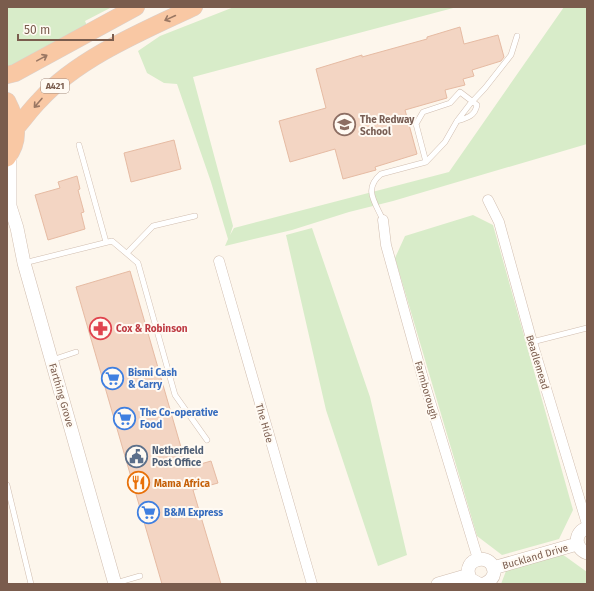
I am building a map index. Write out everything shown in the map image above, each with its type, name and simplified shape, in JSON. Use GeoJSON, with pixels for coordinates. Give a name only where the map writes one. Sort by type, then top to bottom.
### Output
{"type":"FeatureCollection","features":[{"type":"Feature","properties":{"kind":"highway"},"geometry":{"type":"LineString","coordinates":[[7,75],[15,73],[135,7]]}},
{"type":"Feature","properties":{"kind":"highway","name":"A421"},"geometry":{"type":"LineString","coordinates":[[16,128],[40,99],[68,75],[101,53],[146,29],[194,7]]}},
{"type":"Feature","properties":{"kind":"highway"},"geometry":{"type":"LineString","coordinates":[[7,101],[14,113],[16,128],[16,137],[8,156]]}},
{"type":"Feature","properties":{"kind":"street","name":"Farthing Grove"},"geometry":{"type":"LineString","coordinates":[[8,156],[8,204],[17,228],[24,263],[115,584]]}},
{"type":"Feature","properties":{"kind":"street","name":"Beadlemead"},"geometry":{"type":"LineString","coordinates":[[488,200],[499,222],[532,342],[587,524]]}},
{"type":"Feature","properties":{"kind":"street","name":"Farmborough"},"geometry":{"type":"LineString","coordinates":[[383,220],[386,245],[422,375],[478,559]]}},
{"type":"Feature","properties":{"kind":"street","name":"The Hide"},"geometry":{"type":"LineString","coordinates":[[219,262],[312,584]]}},
{"type":"Feature","properties":{"kind":"street"},"geometry":{"type":"LineString","coordinates":[[582,548],[577,540],[581,530],[587,528]]}},
{"type":"Feature","properties":{"kind":"street","name":"Buckland Drive"},"geometry":{"type":"LineString","coordinates":[[493,568],[582,548]]}},
{"type":"Feature","properties":{"kind":"street"},"geometry":{"type":"LineString","coordinates":[[479,584],[473,581],[469,575],[469,567],[471,563],[478,559],[489,562],[493,568],[493,576],[491,580],[484,584]]}},
{"type":"Feature","properties":{"kind":"street"},"geometry":{"type":"LineString","coordinates":[[438,584],[469,575]]}},
{"type":"Feature","properties":{"kind":"lane"},"geometry":{"type":"LineString","coordinates":[[383,220],[371,191],[372,184],[375,179],[381,174],[426,162],[445,142],[457,121],[511,55],[517,36]]}},
{"type":"Feature","properties":{"kind":"lane"},"geometry":{"type":"LineString","coordinates":[[426,162],[416,124],[423,112],[450,103],[460,92],[473,100],[477,105],[470,117],[457,121]]}},
{"type":"Feature","properties":{"kind":"lane"},"geometry":{"type":"LineString","coordinates":[[79,145],[106,242]]}},
{"type":"Feature","properties":{"kind":"lane"},"geometry":{"type":"LineString","coordinates":[[127,253],[153,226],[195,216]]}},
{"type":"Feature","properties":{"kind":"lane"},"geometry":{"type":"LineString","coordinates":[[24,263],[112,241],[138,263],[175,395],[207,440]]}},
{"type":"Feature","properties":{"kind":"lane"},"geometry":{"type":"LineString","coordinates":[[532,342],[587,328]]}},
{"type":"Feature","properties":{"kind":"lane"},"geometry":{"type":"LineString","coordinates":[[51,360],[76,352]]}},
{"type":"Feature","properties":{"kind":"lane"},"geometry":{"type":"LineString","coordinates":[[7,485],[31,584]]}},
{"type":"Feature","properties":{"kind":"lane"},"geometry":{"type":"LineString","coordinates":[[115,584],[140,576]]}},
{"type":"Feature","properties":{"kind":"green space"},"geometry":{"type":"Polygon","coordinates":[[[7,7],[112,7],[85,21],[88,28],[7,70],[7,7]]]}},
{"type":"Feature","properties":{"kind":"green space"},"geometry":{"type":"Polygon","coordinates":[[[234,7],[457,7],[193,77],[233,226],[230,235],[234,228],[449,172],[564,7],[587,7],[587,144],[393,201],[349,212],[292,230],[225,246],[228,239],[211,182],[177,84],[164,83],[147,73],[138,51],[160,36],[234,7]]]}},
{"type":"Feature","properties":{"kind":"green space"},"geometry":{"type":"Polygon","coordinates":[[[473,215],[493,225],[573,510],[559,539],[502,555],[477,536],[395,258],[405,236],[473,215]]]}},
{"type":"Feature","properties":{"kind":"green space"},"geometry":{"type":"Polygon","coordinates":[[[312,228],[370,397],[407,555],[378,566],[326,410],[286,235],[312,228]]]}},
{"type":"Feature","properties":{"kind":"green space"},"geometry":{"type":"Polygon","coordinates":[[[562,554],[587,572],[587,584],[501,584],[506,571],[562,554]]]}},
{"type":"Feature","properties":{"kind":"building"},"geometry":{"type":"Polygon","coordinates":[[[460,27],[464,44],[498,35],[504,57],[501,61],[472,70],[474,76],[463,79],[465,85],[445,90],[447,98],[405,110],[417,154],[375,167],[376,170],[343,179],[335,149],[290,162],[279,121],[326,108],[316,69],[362,55],[362,57],[427,39],[427,37],[460,27]]]}},
{"type":"Feature","properties":{"kind":"building"},"geometry":{"type":"Polygon","coordinates":[[[174,140],[181,169],[131,182],[124,153],[174,140]]]}},
{"type":"Feature","properties":{"kind":"building"},"geometry":{"type":"Polygon","coordinates":[[[77,176],[80,189],[78,190],[84,212],[81,213],[85,229],[48,240],[35,195],[60,188],[58,182],[77,176]]]}},
{"type":"Feature","properties":{"kind":"building"},"geometry":{"type":"Polygon","coordinates":[[[130,271],[187,468],[211,461],[218,483],[193,490],[221,584],[162,584],[76,287],[130,271]]]}},
{"type":"Feature","properties":{"kind":"place","name":"The Redway School"},"geometry":{"type":"Point","coordinates":[344,125]}},
{"type":"Feature","properties":{"kind":"place","name":"Cox & Robinson"},"geometry":{"type":"Point","coordinates":[100,328]}},
{"type":"Feature","properties":{"kind":"place","name":"Bismi Cash & Carry"},"geometry":{"type":"Point","coordinates":[112,378]}},
{"type":"Feature","properties":{"kind":"place","name":"The Co-operative Food"},"geometry":{"type":"Point","coordinates":[124,418]}},
{"type":"Feature","properties":{"kind":"place","name":"Netherfield Post Office"},"geometry":{"type":"Point","coordinates":[137,456]}},
{"type":"Feature","properties":{"kind":"place","name":"Mama Africa"},"geometry":{"type":"Point","coordinates":[139,483]}},
{"type":"Feature","properties":{"kind":"place","name":"B&M Express"},"geometry":{"type":"Point","coordinates":[149,512]}}]}
